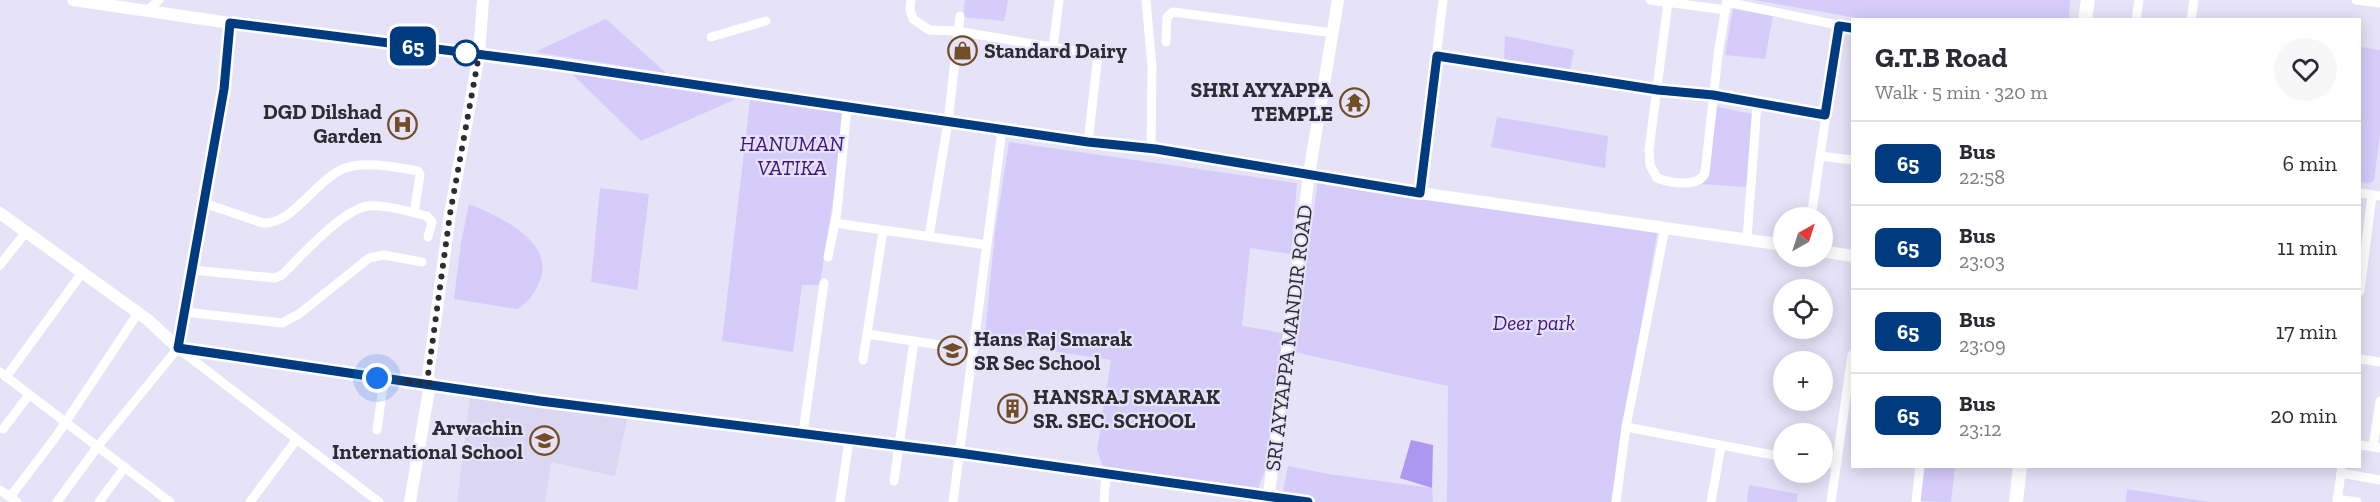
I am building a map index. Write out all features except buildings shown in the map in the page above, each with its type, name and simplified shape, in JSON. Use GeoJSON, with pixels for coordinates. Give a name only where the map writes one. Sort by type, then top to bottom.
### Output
{"type":"FeatureCollection","features":[{"type":"Feature","properties":{"kind":"main road"},"geometry":{"type":"LineString","coordinates":[[2078,18],[2080,0]]}},
{"type":"Feature","properties":{"kind":"main road"},"geometry":{"type":"LineString","coordinates":[[2085,18],[2088,0]]}},
{"type":"Feature","properties":{"kind":"main road"},"geometry":{"type":"LineString","coordinates":[[2011,502],[2015,468]]}},
{"type":"Feature","properties":{"kind":"main road"},"geometry":{"type":"LineString","coordinates":[[2016,502],[2020,468]]}},
{"type":"Feature","properties":{"kind":"street"},"geometry":{"type":"LineString","coordinates":[[73,0],[153,3],[230,23],[1151,149],[1420,193],[1773,243]]}},
{"type":"Feature","properties":{"kind":"street"},"geometry":{"type":"LineString","coordinates":[[483,0],[484,56]]}},
{"type":"Feature","properties":{"kind":"street"},"geometry":{"type":"LineString","coordinates":[[410,502],[430,384],[434,376],[453,215],[484,56],[491,0]]}},
{"type":"Feature","properties":{"kind":"street"},"geometry":{"type":"LineString","coordinates":[[911,0],[910,10],[913,19],[929,30],[957,31],[1098,55],[1088,142]]}},
{"type":"Feature","properties":{"kind":"street"},"geometry":{"type":"LineString","coordinates":[[1053,47],[1059,0]]}},
{"type":"Feature","properties":{"kind":"street"},"geometry":{"type":"LineString","coordinates":[[1146,0],[1152,67],[1151,149]]}},
{"type":"Feature","properties":{"kind":"street","name":"SRI AYYAPPA MANDIR ROAD"},"geometry":{"type":"LineString","coordinates":[[1268,499],[1309,174],[1338,0]]}},
{"type":"Feature","properties":{"kind":"street"},"geometry":{"type":"LineString","coordinates":[[1420,193],[1443,0]]}},
{"type":"Feature","properties":{"kind":"street"},"geometry":{"type":"LineString","coordinates":[[1650,0],[1727,4],[1851,28]]}},
{"type":"Feature","properties":{"kind":"street"},"geometry":{"type":"LineString","coordinates":[[2136,18],[2139,0]]}},
{"type":"Feature","properties":{"kind":"street"},"geometry":{"type":"LineString","coordinates":[[2191,18],[2194,0]]}},
{"type":"Feature","properties":{"kind":"street"},"geometry":{"type":"LineString","coordinates":[[2356,0],[2380,3]]}},
{"type":"Feature","properties":{"kind":"street"},"geometry":{"type":"LineString","coordinates":[[1668,2],[1649,150],[1650,165],[1657,178],[1696,183],[1704,178],[1713,95],[1727,4]]}},
{"type":"Feature","properties":{"kind":"street"},"geometry":{"type":"LineString","coordinates":[[1166,42],[1167,17],[1173,12],[1333,33]]}},
{"type":"Feature","properties":{"kind":"street"},"geometry":{"type":"LineString","coordinates":[[929,236],[948,122],[960,16]]}},
{"type":"Feature","properties":{"kind":"street"},"geometry":{"type":"LineString","coordinates":[[711,37],[766,21]]}},
{"type":"Feature","properties":{"kind":"street"},"geometry":{"type":"LineString","coordinates":[[57,502],[98,446],[178,348],[224,89],[230,23]]}},
{"type":"Feature","properties":{"kind":"street"},"geometry":{"type":"LineString","coordinates":[[1813,207],[1839,26]]}},
{"type":"Feature","properties":{"kind":"street"},"geometry":{"type":"LineString","coordinates":[[1437,56],[1658,90],[1713,95],[1757,105],[1825,115]]}},
{"type":"Feature","properties":{"kind":"street"},"geometry":{"type":"LineString","coordinates":[[1747,238],[1757,105]]}},
{"type":"Feature","properties":{"kind":"street"},"geometry":{"type":"LineString","coordinates":[[828,257],[835,223],[847,107]]}},
{"type":"Feature","properties":{"kind":"street"},"geometry":{"type":"LineString","coordinates":[[953,502],[1002,130]]}},
{"type":"Feature","properties":{"kind":"street"},"geometry":{"type":"LineString","coordinates":[[1820,156],[1851,160]]}},
{"type":"Feature","properties":{"kind":"street"},"geometry":{"type":"LineString","coordinates":[[204,203],[272,224],[284,219],[304,198],[335,173],[352,166],[364,165],[418,171],[420,175],[414,213]]}},
{"type":"Feature","properties":{"kind":"street"},"geometry":{"type":"LineString","coordinates":[[2361,193],[2376,196],[2361,285]]}},
{"type":"Feature","properties":{"kind":"street"},"geometry":{"type":"LineString","coordinates":[[192,270],[275,278],[282,275],[324,234],[361,207],[370,205],[431,218],[428,237]]}},
{"type":"Feature","properties":{"kind":"street"},"geometry":{"type":"LineString","coordinates":[[0,213],[138,313],[178,348],[379,502]]}},
{"type":"Feature","properties":{"kind":"street"},"geometry":{"type":"LineString","coordinates":[[835,223],[987,245]]}},
{"type":"Feature","properties":{"kind":"street"},"geometry":{"type":"LineString","coordinates":[[1616,502],[1626,427],[1665,228]]}},
{"type":"Feature","properties":{"kind":"street"},"geometry":{"type":"LineString","coordinates":[[863,360],[883,231]]}},
{"type":"Feature","properties":{"kind":"street"},"geometry":{"type":"LineString","coordinates":[[0,265],[27,232]]}},
{"type":"Feature","properties":{"kind":"street"},"geometry":{"type":"LineString","coordinates":[[1833,253],[1851,256]]}},
{"type":"Feature","properties":{"kind":"street"},"geometry":{"type":"LineString","coordinates":[[185,312],[282,323],[299,314],[369,258],[384,255],[423,262]]}},
{"type":"Feature","properties":{"kind":"street"},"geometry":{"type":"LineString","coordinates":[[82,273],[3,374],[170,502]]}},
{"type":"Feature","properties":{"kind":"street"},"geometry":{"type":"LineString","coordinates":[[803,434],[824,283]]}},
{"type":"Feature","properties":{"kind":"street"},"geometry":{"type":"LineString","coordinates":[[0,490],[14,500],[138,313]]}},
{"type":"Feature","properties":{"kind":"street"},"geometry":{"type":"LineString","coordinates":[[867,334],[973,350]]}},
{"type":"Feature","properties":{"kind":"street"},"geometry":{"type":"LineString","coordinates":[[894,481],[914,341]]}},
{"type":"Feature","properties":{"kind":"street"},"geometry":{"type":"LineString","coordinates":[[178,348],[384,379],[959,453],[1106,473],[1268,499],[1308,502]]}},
{"type":"Feature","properties":{"kind":"street"},"geometry":{"type":"LineString","coordinates":[[2361,359],[2380,362]]}},
{"type":"Feature","properties":{"kind":"street"},"geometry":{"type":"LineString","coordinates":[[1831,502],[1851,362]]}},
{"type":"Feature","properties":{"kind":"street"},"geometry":{"type":"LineString","coordinates":[[377,430],[384,379]]}},
{"type":"Feature","properties":{"kind":"street"},"geometry":{"type":"LineString","coordinates":[[3,429],[29,395]]}},
{"type":"Feature","properties":{"kind":"street"},"geometry":{"type":"LineString","coordinates":[[2361,445],[2376,447],[2380,401]]}},
{"type":"Feature","properties":{"kind":"street"},"geometry":{"type":"LineString","coordinates":[[1626,427],[1773,456]]}},
{"type":"Feature","properties":{"kind":"street"},"geometry":{"type":"LineString","coordinates":[[250,502],[297,439]]}},
{"type":"Feature","properties":{"kind":"street"},"geometry":{"type":"LineString","coordinates":[[840,502],[849,440]]}},
{"type":"Feature","properties":{"kind":"street"},"geometry":{"type":"LineString","coordinates":[[1711,502],[1721,446]]}},
{"type":"Feature","properties":{"kind":"street"},"geometry":{"type":"LineString","coordinates":[[1833,464],[1837,464]]}},
{"type":"Feature","properties":{"kind":"street"},"geometry":{"type":"LineString","coordinates":[[99,502],[125,467]]}},
{"type":"Feature","properties":{"kind":"street"},"geometry":{"type":"LineString","coordinates":[[1916,502],[1920,468]]}},
{"type":"Feature","properties":{"kind":"street"},"geometry":{"type":"LineString","coordinates":[[2357,502],[2337,501],[2342,470],[2380,480]]}},
{"type":"Feature","properties":{"kind":"street"},"geometry":{"type":"LineString","coordinates":[[1104,502],[1106,473]]}},
{"type":"Feature","properties":{"kind":"shaded area","name":"Arwachin International School"},"geometry":{"type":"Polygon","coordinates":[[[470,396],[627,418],[615,476],[551,462],[545,502],[457,502],[470,396]]]}},
{"type":"Feature","properties":{"kind":"shaded area"},"geometry":{"type":"Polygon","coordinates":[[[1411,440],[1433,445],[1432,488],[1400,478],[1411,440]]]}},
{"type":"Feature","properties":{"kind":"green space"},"geometry":{"type":"Polygon","coordinates":[[[965,0],[1008,0],[1004,21],[963,17],[965,0]]]}},
{"type":"Feature","properties":{"kind":"green space"},"geometry":{"type":"Polygon","coordinates":[[[1754,0],[2070,0],[2069,18],[1857,18],[1754,0]]]}},
{"type":"Feature","properties":{"kind":"green space"},"geometry":{"type":"Polygon","coordinates":[[[1733,9],[1773,16],[1765,59],[1725,55],[1733,9]]]}},
{"type":"Feature","properties":{"kind":"green space"},"geometry":{"type":"Polygon","coordinates":[[[606,19],[666,73],[535,52],[606,19]]]}},
{"type":"Feature","properties":{"kind":"green space"},"geometry":{"type":"Polygon","coordinates":[[[1505,36],[1574,50],[1570,71],[1504,61],[1505,36]]]}},
{"type":"Feature","properties":{"kind":"green space"},"geometry":{"type":"Polygon","coordinates":[[[2361,47],[2380,50],[2380,134],[2374,180],[2370,183],[2361,182],[2361,47]]]}},
{"type":"Feature","properties":{"kind":"green space"},"geometry":{"type":"Polygon","coordinates":[[[570,72],[736,99],[641,141],[570,72]]]}},
{"type":"Feature","properties":{"kind":"green space","name":"HANUMAN VATIKA"},"geometry":{"type":"Polygon","coordinates":[[[750,100],[847,107],[820,285],[802,285],[793,352],[722,341],[750,100]]]}},
{"type":"Feature","properties":{"kind":"green space"},"geometry":{"type":"Polygon","coordinates":[[[1714,106],[1757,115],[1746,187],[1701,184],[1714,106]]]}},
{"type":"Feature","properties":{"kind":"green space"},"geometry":{"type":"Polygon","coordinates":[[[1497,117],[1608,136],[1605,168],[1491,147],[1497,117]]]}},
{"type":"Feature","properties":{"kind":"green space"},"geometry":{"type":"Polygon","coordinates":[[[1009,142],[1297,183],[1291,254],[1250,248],[1242,326],[1283,333],[1266,468],[1258,488],[1103,467],[1097,450],[1111,360],[1033,348],[984,345],[995,232],[1009,142]]]}},
{"type":"Feature","properties":{"kind":"green space","name":"Deer park"},"geometry":{"type":"Polygon","coordinates":[[[1318,180],[1657,233],[1611,502],[1447,502],[1448,386],[1294,352],[1318,180]]]}},
{"type":"Feature","properties":{"kind":"green space"},"geometry":{"type":"Polygon","coordinates":[[[600,188],[649,194],[637,290],[591,282],[600,188]]]}},
{"type":"Feature","properties":{"kind":"green space"},"geometry":{"type":"Polygon","coordinates":[[[469,204],[510,224],[534,244],[541,256],[542,270],[538,285],[529,299],[517,309],[454,299],[461,243],[469,204]]]}},
{"type":"Feature","properties":{"kind":"green space"},"geometry":{"type":"Polygon","coordinates":[[[1288,466],[1328,474],[1432,488],[1433,502],[1281,502],[1288,466]]]}},
{"type":"Feature","properties":{"kind":"green space"},"geometry":{"type":"Polygon","coordinates":[[[1920,468],[1955,468],[1951,502],[1916,501],[1920,468]]]}},
{"type":"Feature","properties":{"kind":"green space"},"geometry":{"type":"Polygon","coordinates":[[[1749,485],[1798,494],[1797,502],[1747,502],[1749,485]]]}},
{"type":"Feature","properties":{"kind":"green space"},"geometry":{"type":"Polygon","coordinates":[[[2127,489],[2208,502],[2126,502],[2127,489]]]}},
{"type":"Feature","properties":{"kind":"bus line","name":"65"},"geometry":{"type":"LineString","coordinates":[[1308,502],[959,453],[540,401],[178,348],[224,89],[230,23],[547,63],[1088,142],[1156,149],[1420,193],[1437,56],[1658,90],[1713,95],[1757,105],[1825,115],[1839,26],[1851,28]]}},
{"type":"Feature","properties":{"kind":"place","name":"Standard Dairy"},"geometry":{"type":"Point","coordinates":[963,51]}},
{"type":"Feature","properties":{"kind":"place","name":"SHRI AYYAPPA TEMPLE"},"geometry":{"type":"Point","coordinates":[1354,102]}},
{"type":"Feature","properties":{"kind":"place","name":"DGD Dilshad Garden"},"geometry":{"type":"Point","coordinates":[403,124]}},
{"type":"Feature","properties":{"kind":"place","name":"Hans Raj Smarak SR Sec School"},"geometry":{"type":"Point","coordinates":[953,351]}},
{"type":"Feature","properties":{"kind":"place","name":"HANSRAJ SMARAK SR. SEC. SCHOOL"},"geometry":{"type":"Point","coordinates":[1012,409]}},
{"type":"Feature","properties":{"kind":"place","name":"Arwachin International School"},"geometry":{"type":"Point","coordinates":[544,440]}},
{"type":"Feature","properties":{"kind":"route"},"geometry":{"type":"LineString","coordinates":[[377,378],[430,384],[428,375],[450,214],[466,137],[479,55],[466,53]]}}]}
